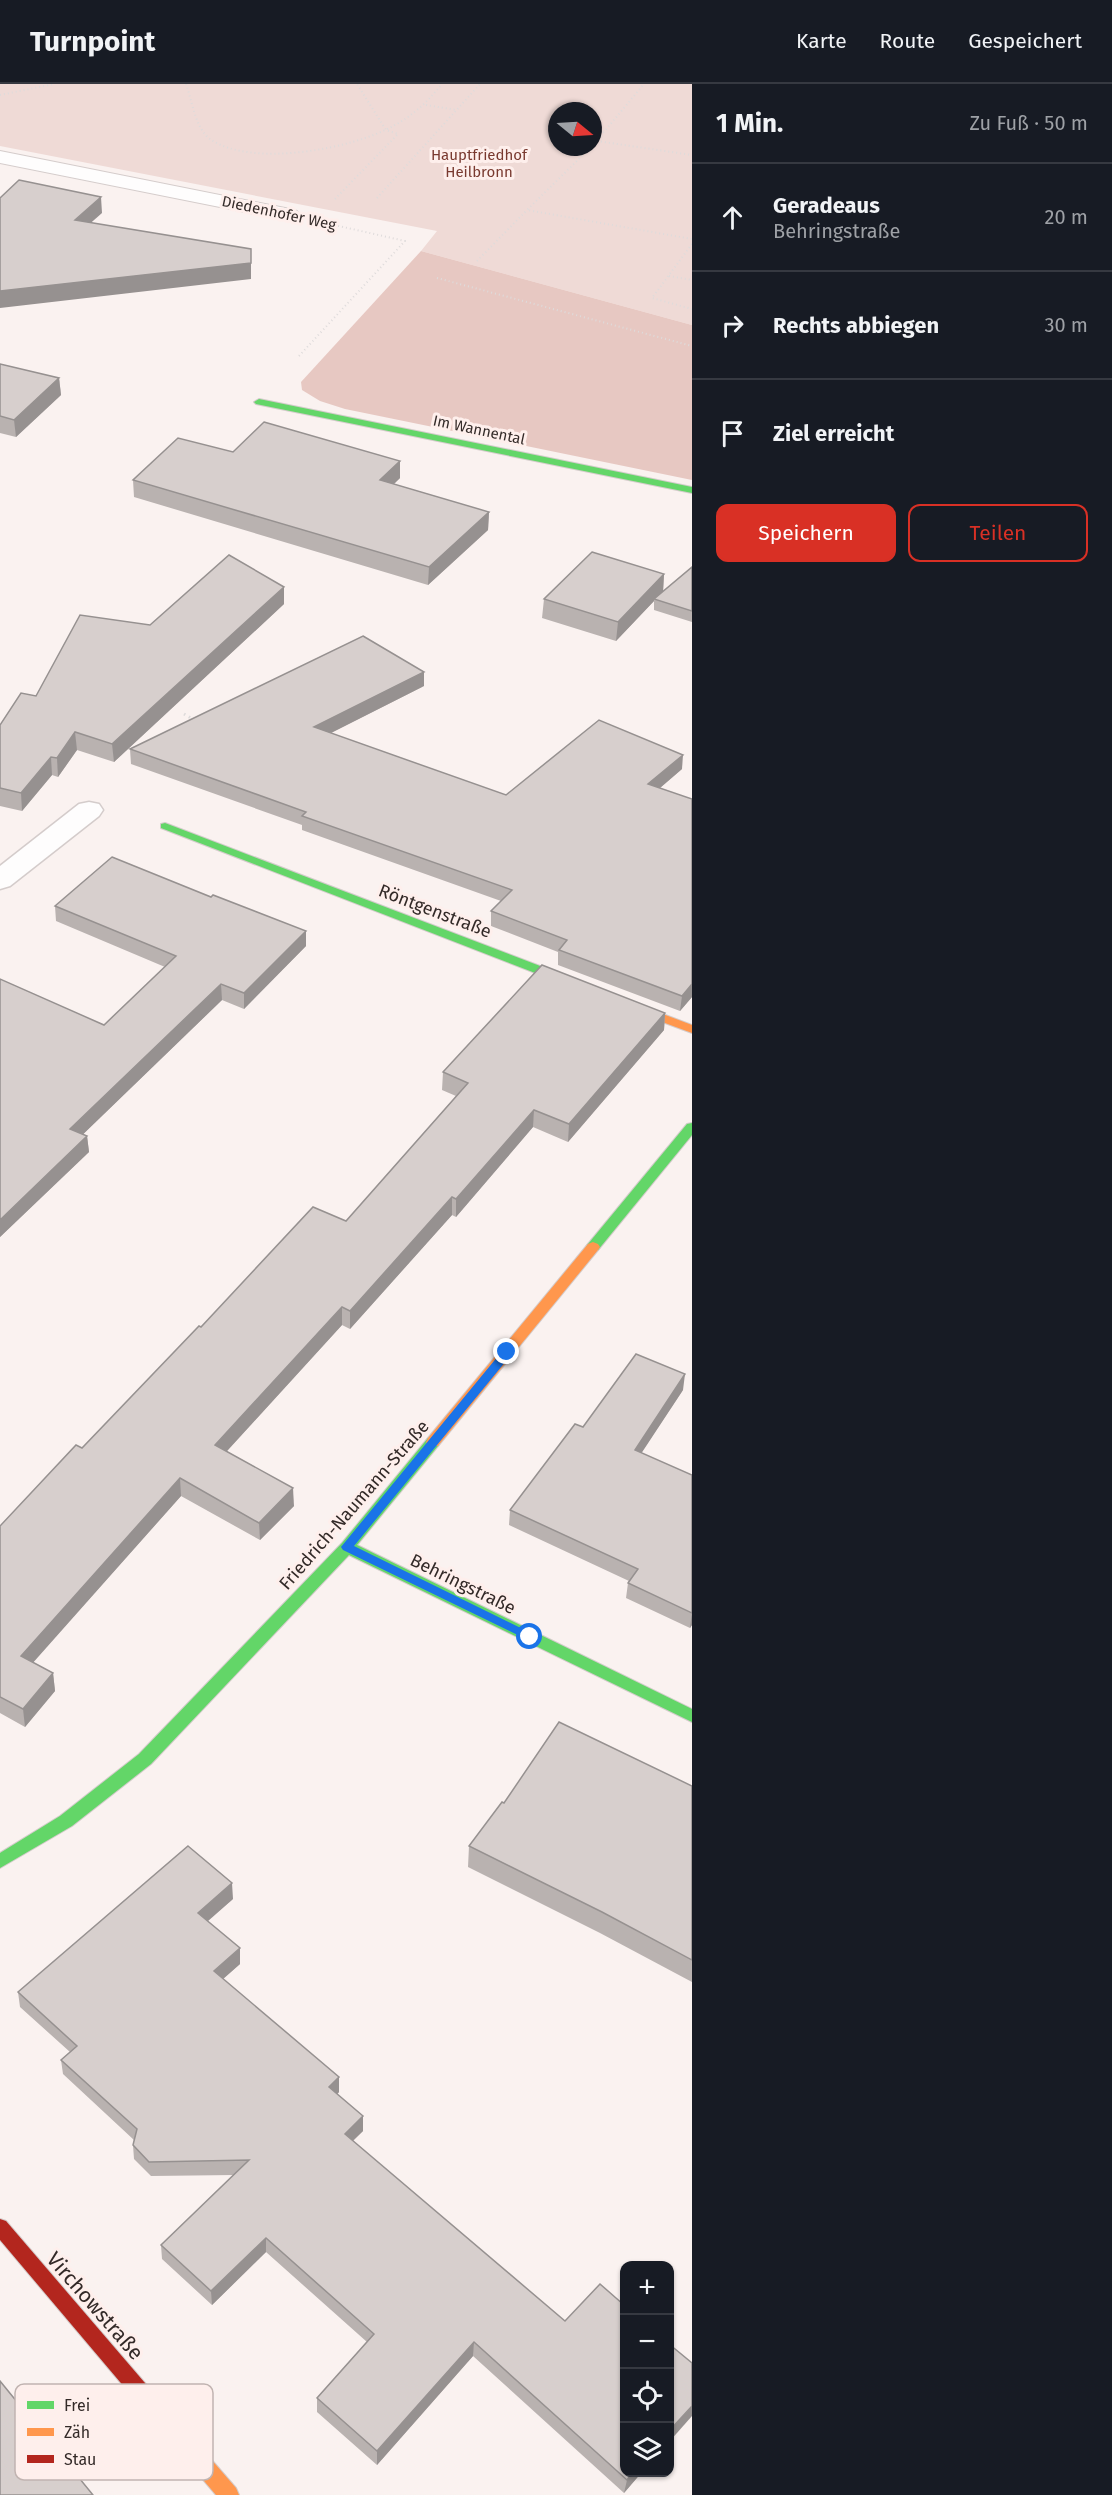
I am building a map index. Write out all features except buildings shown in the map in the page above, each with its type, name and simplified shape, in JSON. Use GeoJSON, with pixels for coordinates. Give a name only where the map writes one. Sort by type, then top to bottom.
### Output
{"type":"FeatureCollection","features":[{"type":"Feature","properties":{"kind":"street","name":"Im Wannental"},"geometry":{"type":"LineString","coordinates":[[259,402],[692,490]]}},
{"type":"Feature","properties":{"kind":"street"},"geometry":{"type":"LineString","coordinates":[[0,880],[89,810]]}},
{"type":"Feature","properties":{"kind":"street","name":"Röntgenstraße"},"geometry":{"type":"LineString","coordinates":[[165,826],[692,1029]]}},
{"type":"Feature","properties":{"kind":"street","name":"Friedrich-Naumann-Straße"},"geometry":{"type":"LineString","coordinates":[[0,1861],[66,1821],[145,1759],[346,1547],[692,1127]]}},
{"type":"Feature","properties":{"kind":"street","name":"Behringstraße"},"geometry":{"type":"LineString","coordinates":[[346,1547],[692,1716]]}},
{"type":"Feature","properties":{"kind":"street","name":"Virchowstraße"},"geometry":{"type":"LineString","coordinates":[[0,2227],[134,2384]]}},
{"type":"Feature","properties":{"kind":"street","name":"Virchowstraße"},"geometry":{"type":"LineString","coordinates":[[213,2476],[229,2495]]}},
{"type":"Feature","properties":{"kind":"lane","name":"Diedenhofer Weg"},"geometry":{"type":"LineString","coordinates":[[0,157],[290,214]]}},
{"type":"Feature","properties":{"kind":"path"},"geometry":{"type":"LineString","coordinates":[[0,95],[54,84]]}},
{"type":"Feature","properties":{"kind":"path"},"geometry":{"type":"LineString","coordinates":[[186,84],[208,137],[237,150],[270,154],[291,153],[363,138],[386,130],[424,105],[442,84]]}},
{"type":"Feature","properties":{"kind":"path"},"geometry":{"type":"LineString","coordinates":[[335,199],[398,134],[386,130],[357,84]]}},
{"type":"Feature","properties":{"kind":"path"},"geometry":{"type":"LineString","coordinates":[[377,198],[480,84]]}},
{"type":"Feature","properties":{"kind":"path"},"geometry":{"type":"LineString","coordinates":[[602,135],[644,84]]}},
{"type":"Feature","properties":{"kind":"path"},"geometry":{"type":"LineString","coordinates":[[424,105],[458,110]]}},
{"type":"Feature","properties":{"kind":"path"},"geometry":{"type":"LineString","coordinates":[[602,142],[692,155]]}},
{"type":"Feature","properties":{"kind":"path"},"geometry":{"type":"LineString","coordinates":[[477,261],[582,156]]}},
{"type":"Feature","properties":{"kind":"path"},"geometry":{"type":"LineString","coordinates":[[527,210],[692,239]]}},
{"type":"Feature","properties":{"kind":"path","name":"Diedenhofer Weg"},"geometry":{"type":"LineString","coordinates":[[290,214],[405,241],[298,356]]}},
{"type":"Feature","properties":{"kind":"path"},"geometry":{"type":"LineString","coordinates":[[692,244],[652,298],[692,309]]}},
{"type":"Feature","properties":{"kind":"path"},"geometry":{"type":"LineString","coordinates":[[669,276],[692,280]]}},
{"type":"Feature","properties":{"kind":"path"},"geometry":{"type":"LineString","coordinates":[[437,278],[692,346]]}},
{"type":"Feature","properties":{"kind":"path"},"geometry":{"type":"LineString","coordinates":[[184,714],[196,721],[207,719]]}},
{"type":"Feature","properties":{"kind":"green space","name":"Hauptfriedhof Heilbronn"},"geometry":{"type":"Polygon","coordinates":[[[0,84],[692,84],[692,325],[421,251],[437,231],[0,146],[0,84]]]}},
{"type":"Feature","properties":{"kind":"shaded area"},"geometry":{"type":"Polygon","coordinates":[[[421,251],[692,325],[692,480],[345,409],[320,401],[302,390],[301,382],[421,251]]]}},
{"type":"Feature","properties":{"kind":"traffic: fast"},"geometry":{"type":"LineString","coordinates":[[259,402],[692,490]]}},
{"type":"Feature","properties":{"kind":"traffic: fast"},"geometry":{"type":"LineString","coordinates":[[165,826],[578,985]]}},
{"type":"Feature","properties":{"kind":"traffic: fast"},"geometry":{"type":"LineString","coordinates":[[593,1247],[692,1127]]}},
{"type":"Feature","properties":{"kind":"traffic: fast"},"geometry":{"type":"LineString","coordinates":[[0,1861],[66,1821],[145,1759],[347,1547],[433,1442]]}},
{"type":"Feature","properties":{"kind":"traffic: fast"},"geometry":{"type":"LineString","coordinates":[[347,1547],[692,1716]]}},
{"type":"Feature","properties":{"kind":"traffic: slow"},"geometry":{"type":"LineString","coordinates":[[623,1003],[692,1029]]}},
{"type":"Feature","properties":{"kind":"traffic: slow"},"geometry":{"type":"LineString","coordinates":[[433,1442],[593,1247]]}},
{"type":"Feature","properties":{"kind":"traffic: slow"},"geometry":{"type":"LineString","coordinates":[[213,2476],[229,2495]]}},
{"type":"Feature","properties":{"kind":"traffic: jam"},"geometry":{"type":"LineString","coordinates":[[0,2227],[134,2384]]}},
{"type":"Feature","properties":{"kind":"route"},"geometry":{"type":"LineString","coordinates":[[507,1352],[346,1547],[530,1637]]}}]}
